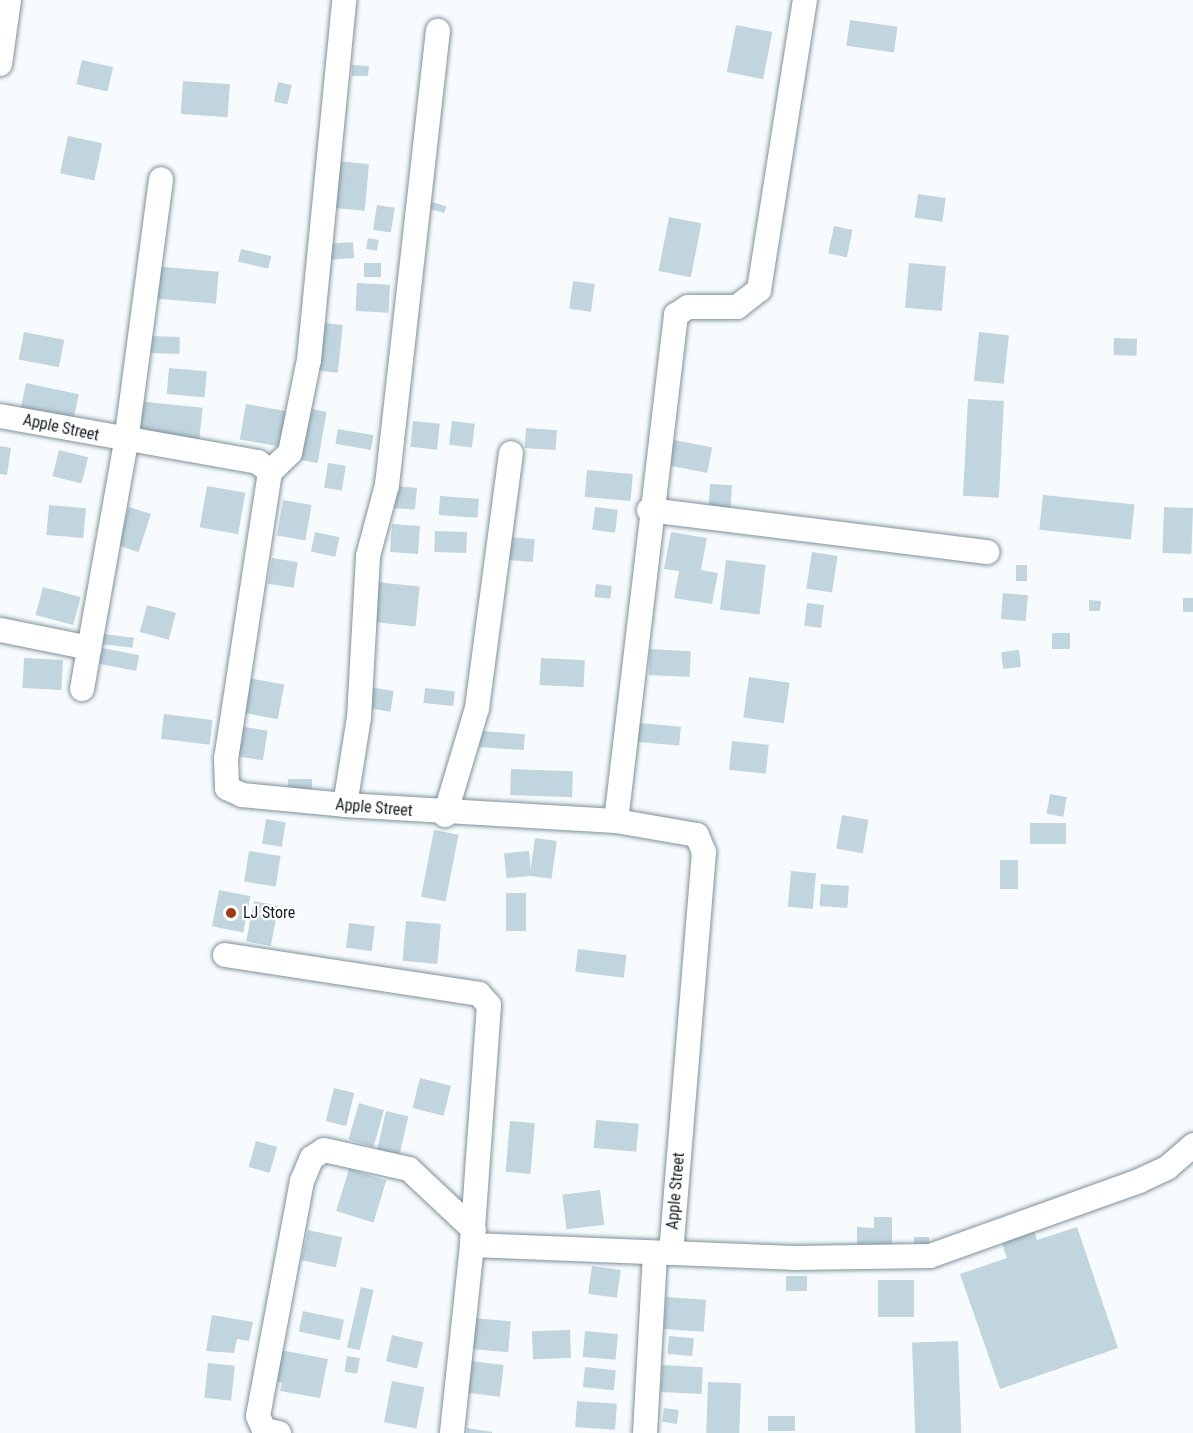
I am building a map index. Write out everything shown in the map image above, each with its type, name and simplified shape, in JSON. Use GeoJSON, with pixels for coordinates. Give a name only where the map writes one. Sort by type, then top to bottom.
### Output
{"type":"FeatureCollection","features":[{"type":"Feature","properties":{"kind":"street"},"geometry":{"type":"LineString","coordinates":[[0,64],[9,0]]}},
{"type":"Feature","properties":{"kind":"street"},"geometry":{"type":"LineString","coordinates":[[270,472],[290,453],[307,369],[344,0]]}},
{"type":"Feature","properties":{"kind":"street"},"geometry":{"type":"LineString","coordinates":[[616,821],[649,510],[676,315],[688,307],[746,303],[759,290],[766,269],[805,0]]}},
{"type":"Feature","properties":{"kind":"street"},"geometry":{"type":"LineString","coordinates":[[345,806],[360,706],[368,556],[387,485],[438,31]]}},
{"type":"Feature","properties":{"kind":"street"},"geometry":{"type":"LineString","coordinates":[[82,689],[126,442],[161,179]]}},
{"type":"Feature","properties":{"kind":"street","name":"Apple Street"},"geometry":{"type":"LineString","coordinates":[[0,416],[126,442],[258,462],[270,472],[224,780],[242,795],[446,815],[616,821],[691,831],[704,852],[663,1253]]}},
{"type":"Feature","properties":{"kind":"street"},"geometry":{"type":"LineString","coordinates":[[446,815],[477,708],[511,453]]}},
{"type":"Feature","properties":{"kind":"street"},"geometry":{"type":"LineString","coordinates":[[649,510],[987,552]]}},
{"type":"Feature","properties":{"kind":"street"},"geometry":{"type":"LineString","coordinates":[[0,630],[89,648]]}},
{"type":"Feature","properties":{"kind":"street"},"geometry":{"type":"LineString","coordinates":[[225,955],[462,991],[485,999],[490,1022],[473,1238],[452,1433]]}},
{"type":"Feature","properties":{"kind":"street"},"geometry":{"type":"LineString","coordinates":[[279,1433],[264,1430],[258,1416],[302,1181],[312,1158],[324,1150],[409,1169],[473,1238],[663,1253],[930,1256],[1139,1181],[1167,1168],[1193,1145]]}},
{"type":"Feature","properties":{"kind":"street"},"geometry":{"type":"LineString","coordinates":[[645,1433],[663,1253]]}},
{"type":"Feature","properties":{"kind":"building"},"geometry":{"type":"Polygon","coordinates":[[[850,20],[898,27],[894,52],[846,46],[850,20]]]}},
{"type":"Feature","properties":{"kind":"building"},"geometry":{"type":"Polygon","coordinates":[[[736,25],[772,32],[763,79],[727,72],[736,25]]]}},
{"type":"Feature","properties":{"kind":"building"},"geometry":{"type":"Polygon","coordinates":[[[82,60],[113,67],[108,92],[76,84],[82,60]]]}},
{"type":"Feature","properties":{"kind":"building"},"geometry":{"type":"Polygon","coordinates":[[[352,65],[369,66],[368,76],[352,76],[352,65]]]}},
{"type":"Feature","properties":{"kind":"building"},"geometry":{"type":"Polygon","coordinates":[[[183,81],[230,84],[228,117],[181,114],[183,81]]]}},
{"type":"Feature","properties":{"kind":"building"},"geometry":{"type":"Polygon","coordinates":[[[278,82],[292,85],[288,104],[274,102],[278,82]]]}},
{"type":"Feature","properties":{"kind":"building"},"geometry":{"type":"Polygon","coordinates":[[[68,136],[102,143],[94,180],[60,173],[68,136]]]}},
{"type":"Feature","properties":{"kind":"building"},"geometry":{"type":"Polygon","coordinates":[[[336,161],[369,164],[365,211],[332,208],[336,161]]]}},
{"type":"Feature","properties":{"kind":"building"},"geometry":{"type":"Polygon","coordinates":[[[918,194],[946,198],[942,222],[915,218],[918,194]]]}},
{"type":"Feature","properties":{"kind":"building"},"geometry":{"type":"Polygon","coordinates":[[[428,201],[446,206],[444,213],[426,208],[428,201]]]}},
{"type":"Feature","properties":{"kind":"building"},"geometry":{"type":"Polygon","coordinates":[[[377,205],[395,208],[391,233],[373,230],[377,205]]]}},
{"type":"Feature","properties":{"kind":"building"},"geometry":{"type":"Polygon","coordinates":[[[669,217],[701,223],[691,277],[659,271],[669,217]]]}},
{"type":"Feature","properties":{"kind":"building"},"geometry":{"type":"Polygon","coordinates":[[[834,226],[853,230],[847,257],[828,253],[834,226]]]}},
{"type":"Feature","properties":{"kind":"building"},"geometry":{"type":"Polygon","coordinates":[[[368,238],[379,240],[377,251],[366,249],[368,238]]]}},
{"type":"Feature","properties":{"kind":"building"},"geometry":{"type":"Polygon","coordinates":[[[353,242],[354,258],[326,260],[325,244],[353,242]]]}},
{"type":"Feature","properties":{"kind":"building"},"geometry":{"type":"Polygon","coordinates":[[[241,249],[271,256],[268,269],[238,262],[241,249]]]}},
{"type":"Feature","properties":{"kind":"building"},"geometry":{"type":"Polygon","coordinates":[[[364,263],[381,263],[381,277],[364,277],[364,263]]]}},
{"type":"Feature","properties":{"kind":"building"},"geometry":{"type":"Polygon","coordinates":[[[909,263],[946,266],[942,311],[905,308],[909,263]]]}},
{"type":"Feature","properties":{"kind":"building"},"geometry":{"type":"Polygon","coordinates":[[[153,266],[219,272],[216,304],[150,298],[153,266]]]}},
{"type":"Feature","properties":{"kind":"building"},"geometry":{"type":"Polygon","coordinates":[[[573,281],[595,284],[591,312],[569,309],[573,281]]]}},
{"type":"Feature","properties":{"kind":"building"},"geometry":{"type":"Polygon","coordinates":[[[357,283],[390,285],[388,313],[356,311],[357,283]]]}},
{"type":"Feature","properties":{"kind":"building"},"geometry":{"type":"Polygon","coordinates":[[[315,322],[343,325],[338,373],[310,370],[315,322]]]}},
{"type":"Feature","properties":{"kind":"building"},"geometry":{"type":"Polygon","coordinates":[[[24,332],[64,340],[59,367],[19,359],[24,332]]]}},
{"type":"Feature","properties":{"kind":"building"},"geometry":{"type":"Polygon","coordinates":[[[979,332],[1009,335],[1004,384],[974,381],[979,332]]]}},
{"type":"Feature","properties":{"kind":"building"},"geometry":{"type":"Polygon","coordinates":[[[150,336],[180,337],[179,354],[149,353],[150,336]]]}},
{"type":"Feature","properties":{"kind":"building"},"geometry":{"type":"Polygon","coordinates":[[[1114,338],[1137,339],[1136,356],[1113,355],[1114,338]]]}},
{"type":"Feature","properties":{"kind":"building"},"geometry":{"type":"Polygon","coordinates":[[[169,368],[207,371],[205,397],[167,394],[169,368]]]}},
{"type":"Feature","properties":{"kind":"building"},"geometry":{"type":"Polygon","coordinates":[[[26,383],[79,394],[73,421],[20,409],[26,383]]]}},
{"type":"Feature","properties":{"kind":"building"},"geometry":{"type":"Polygon","coordinates":[[[968,399],[1004,401],[999,498],[963,496],[968,399]]]}},
{"type":"Feature","properties":{"kind":"building"},"geometry":{"type":"Polygon","coordinates":[[[138,401],[203,408],[199,440],[135,433],[138,401]]]}},
{"type":"Feature","properties":{"kind":"building"},"geometry":{"type":"Polygon","coordinates":[[[246,404],[287,411],[281,447],[240,439],[246,404]]]}},
{"type":"Feature","properties":{"kind":"building"},"geometry":{"type":"Polygon","coordinates":[[[305,408],[327,412],[318,463],[296,459],[305,408]]]}},
{"type":"Feature","properties":{"kind":"building"},"geometry":{"type":"Polygon","coordinates":[[[413,421],[440,424],[437,450],[410,447],[413,421]]]}},
{"type":"Feature","properties":{"kind":"building"},"geometry":{"type":"Polygon","coordinates":[[[452,421],[475,424],[472,448],[449,445],[452,421]]]}},
{"type":"Feature","properties":{"kind":"building"},"geometry":{"type":"Polygon","coordinates":[[[526,428],[557,430],[556,450],[525,448],[526,428]]]}},
{"type":"Feature","properties":{"kind":"building"},"geometry":{"type":"Polygon","coordinates":[[[338,429],[373,435],[371,450],[335,444],[338,429]]]}},
{"type":"Feature","properties":{"kind":"building"},"geometry":{"type":"Polygon","coordinates":[[[669,439],[712,447],[707,473],[664,465],[669,439]]]}},
{"type":"Feature","properties":{"kind":"building"},"geometry":{"type":"Polygon","coordinates":[[[0,446],[11,448],[7,475],[0,474],[0,446]]]}},
{"type":"Feature","properties":{"kind":"building"},"geometry":{"type":"Polygon","coordinates":[[[59,450],[88,457],[82,483],[52,476],[59,450]]]}},
{"type":"Feature","properties":{"kind":"building"},"geometry":{"type":"Polygon","coordinates":[[[328,463],[346,466],[342,491],[324,488],[328,463]]]}},
{"type":"Feature","properties":{"kind":"building"},"geometry":{"type":"Polygon","coordinates":[[[587,470],[633,474],[630,501],[585,497],[587,470]]]}},
{"type":"Feature","properties":{"kind":"building"},"geometry":{"type":"Polygon","coordinates":[[[710,484],[732,485],[731,509],[709,508],[710,484]]]}},
{"type":"Feature","properties":{"kind":"building"},"geometry":{"type":"Polygon","coordinates":[[[207,486],[245,493],[238,534],[200,527],[207,486]]]}},
{"type":"Feature","properties":{"kind":"building"},"geometry":{"type":"Polygon","coordinates":[[[395,486],[417,488],[415,510],[393,508],[395,486]]]}},
{"type":"Feature","properties":{"kind":"building"},"geometry":{"type":"Polygon","coordinates":[[[1043,495],[1134,505],[1131,539],[1039,530],[1043,495]]]}},
{"type":"Feature","properties":{"kind":"building"},"geometry":{"type":"Polygon","coordinates":[[[440,496],[479,499],[478,518],[439,515],[440,496]]]}},
{"type":"Feature","properties":{"kind":"building"},"geometry":{"type":"Polygon","coordinates":[[[283,500],[312,505],[305,540],[277,535],[283,500]]]}},
{"type":"Feature","properties":{"kind":"building"},"geometry":{"type":"Polygon","coordinates":[[[49,505],[86,508],[83,538],[46,535],[49,505]]]}},
{"type":"Feature","properties":{"kind":"building"},"geometry":{"type":"Polygon","coordinates":[[[129,507],[151,514],[139,552],[117,545],[129,507]]]}},
{"type":"Feature","properties":{"kind":"building"},"geometry":{"type":"Polygon","coordinates":[[[595,507],[618,510],[615,533],[592,530],[595,507]]]}},
{"type":"Feature","properties":{"kind":"building"},"geometry":{"type":"Polygon","coordinates":[[[1164,507],[1193,508],[1191,554],[1162,553],[1164,507]]]}},
{"type":"Feature","properties":{"kind":"building"},"geometry":{"type":"Polygon","coordinates":[[[392,524],[420,526],[418,554],[390,552],[392,524]]]}},
{"type":"Feature","properties":{"kind":"building"},"geometry":{"type":"Polygon","coordinates":[[[435,531],[467,532],[466,553],[434,552],[435,531]]]}},
{"type":"Feature","properties":{"kind":"building"},"geometry":{"type":"Polygon","coordinates":[[[315,532],[339,537],[335,557],[311,552],[315,532]]]}},
{"type":"Feature","properties":{"kind":"building"},"geometry":{"type":"Polygon","coordinates":[[[671,532],[707,538],[701,570],[718,573],[712,604],[674,598],[679,571],[664,569],[671,532]]]}},
{"type":"Feature","properties":{"kind":"building"},"geometry":{"type":"Polygon","coordinates":[[[510,537],[535,539],[533,562],[508,560],[510,537]]]}},
{"type":"Feature","properties":{"kind":"building"},"geometry":{"type":"Polygon","coordinates":[[[812,552],[838,556],[832,593],[806,589],[812,552]]]}},
{"type":"Feature","properties":{"kind":"building"},"geometry":{"type":"Polygon","coordinates":[[[272,558],[298,562],[294,588],[268,584],[272,558]]]}},
{"type":"Feature","properties":{"kind":"building"},"geometry":{"type":"Polygon","coordinates":[[[726,560],[766,565],[760,615],[720,610],[726,560]]]}},
{"type":"Feature","properties":{"kind":"building"},"geometry":{"type":"Polygon","coordinates":[[[1016,565],[1027,565],[1027,581],[1016,581],[1016,565]]]}},
{"type":"Feature","properties":{"kind":"building"},"geometry":{"type":"Polygon","coordinates":[[[376,582],[420,587],[416,626],[372,622],[376,582]]]}},
{"type":"Feature","properties":{"kind":"building"},"geometry":{"type":"Polygon","coordinates":[[[596,584],[612,586],[610,599],[594,597],[596,584]]]}},
{"type":"Feature","properties":{"kind":"building"},"geometry":{"type":"Polygon","coordinates":[[[43,587],[81,597],[73,625],[35,615],[43,587]]]}},
{"type":"Feature","properties":{"kind":"building"},"geometry":{"type":"Polygon","coordinates":[[[1003,593],[1028,595],[1026,621],[1001,619],[1003,593]]]}},
{"type":"Feature","properties":{"kind":"building"},"geometry":{"type":"Polygon","coordinates":[[[1183,598],[1193,598],[1193,612],[1183,612],[1183,598]]]}},
{"type":"Feature","properties":{"kind":"building"},"geometry":{"type":"Polygon","coordinates":[[[1089,600],[1101,601],[1100,611],[1089,611],[1089,600]]]}},
{"type":"Feature","properties":{"kind":"building"},"geometry":{"type":"Polygon","coordinates":[[[807,603],[824,605],[821,628],[804,626],[807,603]]]}},
{"type":"Feature","properties":{"kind":"building"},"geometry":{"type":"Polygon","coordinates":[[[147,605],[176,613],[169,640],[140,632],[147,605]]]}},
{"type":"Feature","properties":{"kind":"building"},"geometry":{"type":"Polygon","coordinates":[[[1052,633],[1070,633],[1070,649],[1052,649],[1052,633]]]}},
{"type":"Feature","properties":{"kind":"building"},"geometry":{"type":"Polygon","coordinates":[[[103,634],[134,638],[133,648],[102,644],[103,634]]]}},
{"type":"Feature","properties":{"kind":"building"},"geometry":{"type":"Polygon","coordinates":[[[97,647],[139,655],[136,671],[94,663],[97,647]]]}},
{"type":"Feature","properties":{"kind":"building"},"geometry":{"type":"Polygon","coordinates":[[[650,649],[691,651],[690,677],[649,675],[650,649]]]}},
{"type":"Feature","properties":{"kind":"building"},"geometry":{"type":"Polygon","coordinates":[[[1019,650],[1021,667],[1003,669],[1001,652],[1019,650]]]}},
{"type":"Feature","properties":{"kind":"building"},"geometry":{"type":"Polygon","coordinates":[[[24,658],[63,660],[61,690],[22,688],[24,658]]]}},
{"type":"Feature","properties":{"kind":"building"},"geometry":{"type":"Polygon","coordinates":[[[541,658],[585,660],[584,687],[540,685],[541,658]]]}},
{"type":"Feature","properties":{"kind":"building"},"geometry":{"type":"Polygon","coordinates":[[[749,677],[790,683],[784,723],[743,718],[749,677]]]}},
{"type":"Feature","properties":{"kind":"building"},"geometry":{"type":"Polygon","coordinates":[[[249,678],[284,685],[278,719],[242,712],[249,678]]]}},
{"type":"Feature","properties":{"kind":"building"},"geometry":{"type":"Polygon","coordinates":[[[369,687],[394,691],[390,712],[366,708],[369,687]]]}},
{"type":"Feature","properties":{"kind":"building"},"geometry":{"type":"Polygon","coordinates":[[[425,688],[455,691],[453,706],[423,703],[425,688]]]}},
{"type":"Feature","properties":{"kind":"building"},"geometry":{"type":"Polygon","coordinates":[[[164,714],[213,720],[210,745],[161,739],[164,714]]]}},
{"type":"Feature","properties":{"kind":"building"},"geometry":{"type":"Polygon","coordinates":[[[639,723],[681,727],[679,746],[637,742],[639,723]]]}},
{"type":"Feature","properties":{"kind":"building"},"geometry":{"type":"Polygon","coordinates":[[[238,726],[268,731],[263,760],[233,756],[238,726]]]}},
{"type":"Feature","properties":{"kind":"building"},"geometry":{"type":"Polygon","coordinates":[[[480,731],[525,734],[524,750],[479,747],[480,731]]]}},
{"type":"Feature","properties":{"kind":"building"},"geometry":{"type":"Polygon","coordinates":[[[732,741],[769,745],[766,774],[729,770],[732,741]]]}},
{"type":"Feature","properties":{"kind":"building"},"geometry":{"type":"Polygon","coordinates":[[[511,769],[573,771],[572,797],[510,795],[511,769]]]}},
{"type":"Feature","properties":{"kind":"building"},"geometry":{"type":"Polygon","coordinates":[[[288,779],[312,779],[312,790],[288,790],[288,779]]]}},
{"type":"Feature","properties":{"kind":"building"},"geometry":{"type":"Polygon","coordinates":[[[1050,794],[1067,797],[1063,817],[1047,814],[1050,794]]]}},
{"type":"Feature","properties":{"kind":"building"},"geometry":{"type":"Polygon","coordinates":[[[842,815],[869,820],[863,853],[836,848],[842,815]]]}},
{"type":"Feature","properties":{"kind":"building"},"geometry":{"type":"Polygon","coordinates":[[[266,819],[286,822],[282,847],[262,844],[266,819]]]}},
{"type":"Feature","properties":{"kind":"building"},"geometry":{"type":"Polygon","coordinates":[[[1030,823],[1066,823],[1066,844],[1030,844],[1030,823]]]}},
{"type":"Feature","properties":{"kind":"building"},"geometry":{"type":"Polygon","coordinates":[[[434,830],[459,835],[446,902],[421,897],[434,830]]]}},
{"type":"Feature","properties":{"kind":"building"},"geometry":{"type":"Polygon","coordinates":[[[535,838],[557,841],[551,879],[530,876],[535,838]]]}},
{"type":"Feature","properties":{"kind":"building"},"geometry":{"type":"Polygon","coordinates":[[[249,851],[281,856],[276,887],[244,882],[249,851]]]}},
{"type":"Feature","properties":{"kind":"building"},"geometry":{"type":"Polygon","coordinates":[[[529,851],[531,876],[506,878],[504,853],[529,851]]]}},
{"type":"Feature","properties":{"kind":"building"},"geometry":{"type":"Polygon","coordinates":[[[1000,860],[1018,860],[1018,889],[1000,889],[1000,860]]]}},
{"type":"Feature","properties":{"kind":"building"},"geometry":{"type":"Polygon","coordinates":[[[791,871],[816,873],[813,909],[788,907],[791,871]]]}},
{"type":"Feature","properties":{"kind":"building"},"geometry":{"type":"Polygon","coordinates":[[[821,884],[849,886],[847,908],[819,906],[821,884]]]}},
{"type":"Feature","properties":{"kind":"building"},"geometry":{"type":"Polygon","coordinates":[[[219,890],[250,896],[243,932],[212,926],[219,890]]]}},
{"type":"Feature","properties":{"kind":"building"},"geometry":{"type":"Polygon","coordinates":[[[506,893],[526,893],[526,931],[506,931],[506,893]]]}},
{"type":"Feature","properties":{"kind":"building"},"geometry":{"type":"Polygon","coordinates":[[[254,901],[279,906],[271,946],[246,941],[254,901]]]}},
{"type":"Feature","properties":{"kind":"building"},"geometry":{"type":"Polygon","coordinates":[[[406,921],[441,924],[437,964],[403,961],[406,921]]]}},
{"type":"Feature","properties":{"kind":"building"},"geometry":{"type":"Polygon","coordinates":[[[349,923],[375,926],[372,951],[346,948],[349,923]]]}},
{"type":"Feature","properties":{"kind":"building"},"geometry":{"type":"Polygon","coordinates":[[[578,949],[627,955],[624,978],[575,972],[578,949]]]}},
{"type":"Feature","properties":{"kind":"building"},"geometry":{"type":"Polygon","coordinates":[[[420,1078],[451,1086],[444,1116],[413,1108],[420,1078]]]}},
{"type":"Feature","properties":{"kind":"building"},"geometry":{"type":"Polygon","coordinates":[[[334,1088],[354,1093],[346,1126],[326,1121],[334,1088]]]}},
{"type":"Feature","properties":{"kind":"building"},"geometry":{"type":"Polygon","coordinates":[[[359,1103],[384,1110],[374,1147],[349,1140],[359,1103]]]}},
{"type":"Feature","properties":{"kind":"building"},"geometry":{"type":"Polygon","coordinates":[[[386,1111],[408,1116],[399,1157],[377,1152],[386,1111]]]}},
{"type":"Feature","properties":{"kind":"building"},"geometry":{"type":"Polygon","coordinates":[[[596,1120],[639,1124],[636,1152],[594,1148],[596,1120]]]}},
{"type":"Feature","properties":{"kind":"building"},"geometry":{"type":"Polygon","coordinates":[[[510,1121],[535,1123],[530,1174],[506,1172],[510,1121]]]}},
{"type":"Feature","properties":{"kind":"building"},"geometry":{"type":"Polygon","coordinates":[[[256,1141],[277,1147],[270,1173],[249,1167],[256,1141]]]}},
{"type":"Feature","properties":{"kind":"building"},"geometry":{"type":"Polygon","coordinates":[[[349,1169],[386,1180],[373,1222],[336,1211],[349,1169]]]}},
{"type":"Feature","properties":{"kind":"building"},"geometry":{"type":"Polygon","coordinates":[[[600,1190],[604,1225],[567,1229],[562,1195],[600,1190]]]}},
{"type":"Feature","properties":{"kind":"building"},"geometry":{"type":"Polygon","coordinates":[[[874,1217],[892,1217],[892,1244],[857,1244],[857,1227],[874,1228],[874,1217]]]}},
{"type":"Feature","properties":{"kind":"building"},"geometry":{"type":"Polygon","coordinates":[[[1077,1227],[1118,1348],[1000,1389],[960,1274],[1007,1258],[1001,1241],[1034,1230],[1037,1240],[1077,1227]]]}},
{"type":"Feature","properties":{"kind":"building"},"geometry":{"type":"Polygon","coordinates":[[[308,1230],[342,1237],[336,1268],[302,1260],[308,1230]]]}},
{"type":"Feature","properties":{"kind":"building"},"geometry":{"type":"Polygon","coordinates":[[[914,1237],[929,1237],[929,1249],[914,1249],[914,1237]]]}},
{"type":"Feature","properties":{"kind":"building"},"geometry":{"type":"Polygon","coordinates":[[[592,1266],[621,1270],[617,1298],[588,1294],[592,1266]]]}},
{"type":"Feature","properties":{"kind":"building"},"geometry":{"type":"Polygon","coordinates":[[[786,1276],[807,1276],[807,1291],[786,1291],[786,1276]]]}},
{"type":"Feature","properties":{"kind":"building"},"geometry":{"type":"Polygon","coordinates":[[[878,1280],[914,1280],[914,1317],[878,1317],[878,1280]]]}},
{"type":"Feature","properties":{"kind":"building"},"geometry":{"type":"Polygon","coordinates":[[[361,1287],[374,1290],[360,1350],[347,1347],[361,1287]]]}},
{"type":"Feature","properties":{"kind":"building"},"geometry":{"type":"Polygon","coordinates":[[[666,1297],[706,1300],[704,1332],[664,1329],[666,1297]]]}},
{"type":"Feature","properties":{"kind":"building"},"geometry":{"type":"Polygon","coordinates":[[[303,1311],[344,1320],[340,1340],[299,1332],[303,1311]]]}},
{"type":"Feature","properties":{"kind":"building"},"geometry":{"type":"Polygon","coordinates":[[[212,1315],[253,1322],[249,1341],[237,1339],[234,1353],[206,1351],[212,1315]]]}},
{"type":"Feature","properties":{"kind":"building"},"geometry":{"type":"Polygon","coordinates":[[[473,1318],[511,1321],[508,1352],[470,1349],[473,1318]]]}},
{"type":"Feature","properties":{"kind":"building"},"geometry":{"type":"Polygon","coordinates":[[[570,1330],[571,1358],[533,1359],[532,1331],[570,1330]]]}},
{"type":"Feature","properties":{"kind":"building"},"geometry":{"type":"Polygon","coordinates":[[[585,1331],[618,1334],[616,1360],[583,1357],[585,1331]]]}},
{"type":"Feature","properties":{"kind":"building"},"geometry":{"type":"Polygon","coordinates":[[[392,1335],[423,1342],[417,1369],[386,1361],[392,1335]]]}},
{"type":"Feature","properties":{"kind":"building"},"geometry":{"type":"Polygon","coordinates":[[[669,1336],[694,1338],[692,1356],[667,1354],[669,1336]]]}},
{"type":"Feature","properties":{"kind":"building"},"geometry":{"type":"Polygon","coordinates":[[[958,1341],[961,1433],[915,1433],[912,1343],[958,1341]]]}},
{"type":"Feature","properties":{"kind":"building"},"geometry":{"type":"Polygon","coordinates":[[[275,1349],[328,1359],[320,1398],[280,1391],[282,1383],[269,1380],[275,1349]]]}},
{"type":"Feature","properties":{"kind":"building"},"geometry":{"type":"Polygon","coordinates":[[[347,1356],[360,1358],[357,1374],[344,1372],[347,1356]]]}},
{"type":"Feature","properties":{"kind":"building"},"geometry":{"type":"Polygon","coordinates":[[[471,1361],[504,1365],[500,1397],[467,1393],[471,1361]]]}},
{"type":"Feature","properties":{"kind":"building"},"geometry":{"type":"Polygon","coordinates":[[[208,1363],[235,1366],[231,1401],[204,1398],[208,1363]]]}},
{"type":"Feature","properties":{"kind":"building"},"geometry":{"type":"Polygon","coordinates":[[[662,1365],[703,1367],[702,1394],[661,1392],[662,1365]]]}},
{"type":"Feature","properties":{"kind":"building"},"geometry":{"type":"Polygon","coordinates":[[[585,1367],[616,1370],[614,1390],[583,1387],[585,1367]]]}},
{"type":"Feature","properties":{"kind":"building"},"geometry":{"type":"Polygon","coordinates":[[[392,1381],[424,1387],[416,1429],[384,1422],[392,1381]]]}},
{"type":"Feature","properties":{"kind":"building"},"geometry":{"type":"Polygon","coordinates":[[[708,1382],[741,1383],[739,1433],[706,1433],[708,1382]]]}},
{"type":"Feature","properties":{"kind":"building"},"geometry":{"type":"Polygon","coordinates":[[[577,1401],[617,1404],[615,1430],[575,1427],[577,1401]]]}},
{"type":"Feature","properties":{"kind":"building"},"geometry":{"type":"Polygon","coordinates":[[[664,1408],[679,1410],[677,1424],[662,1422],[664,1408]]]}},
{"type":"Feature","properties":{"kind":"building"},"geometry":{"type":"Polygon","coordinates":[[[768,1416],[795,1416],[795,1431],[768,1431],[768,1416]]]}},
{"type":"Feature","properties":{"kind":"building"},"geometry":{"type":"Polygon","coordinates":[[[467,1428],[492,1432],[492,1433],[467,1433],[467,1428]]]}},
{"type":"Feature","properties":{"kind":"place","name":"LJ Store"},"geometry":{"type":"Point","coordinates":[231,913]}}]}
